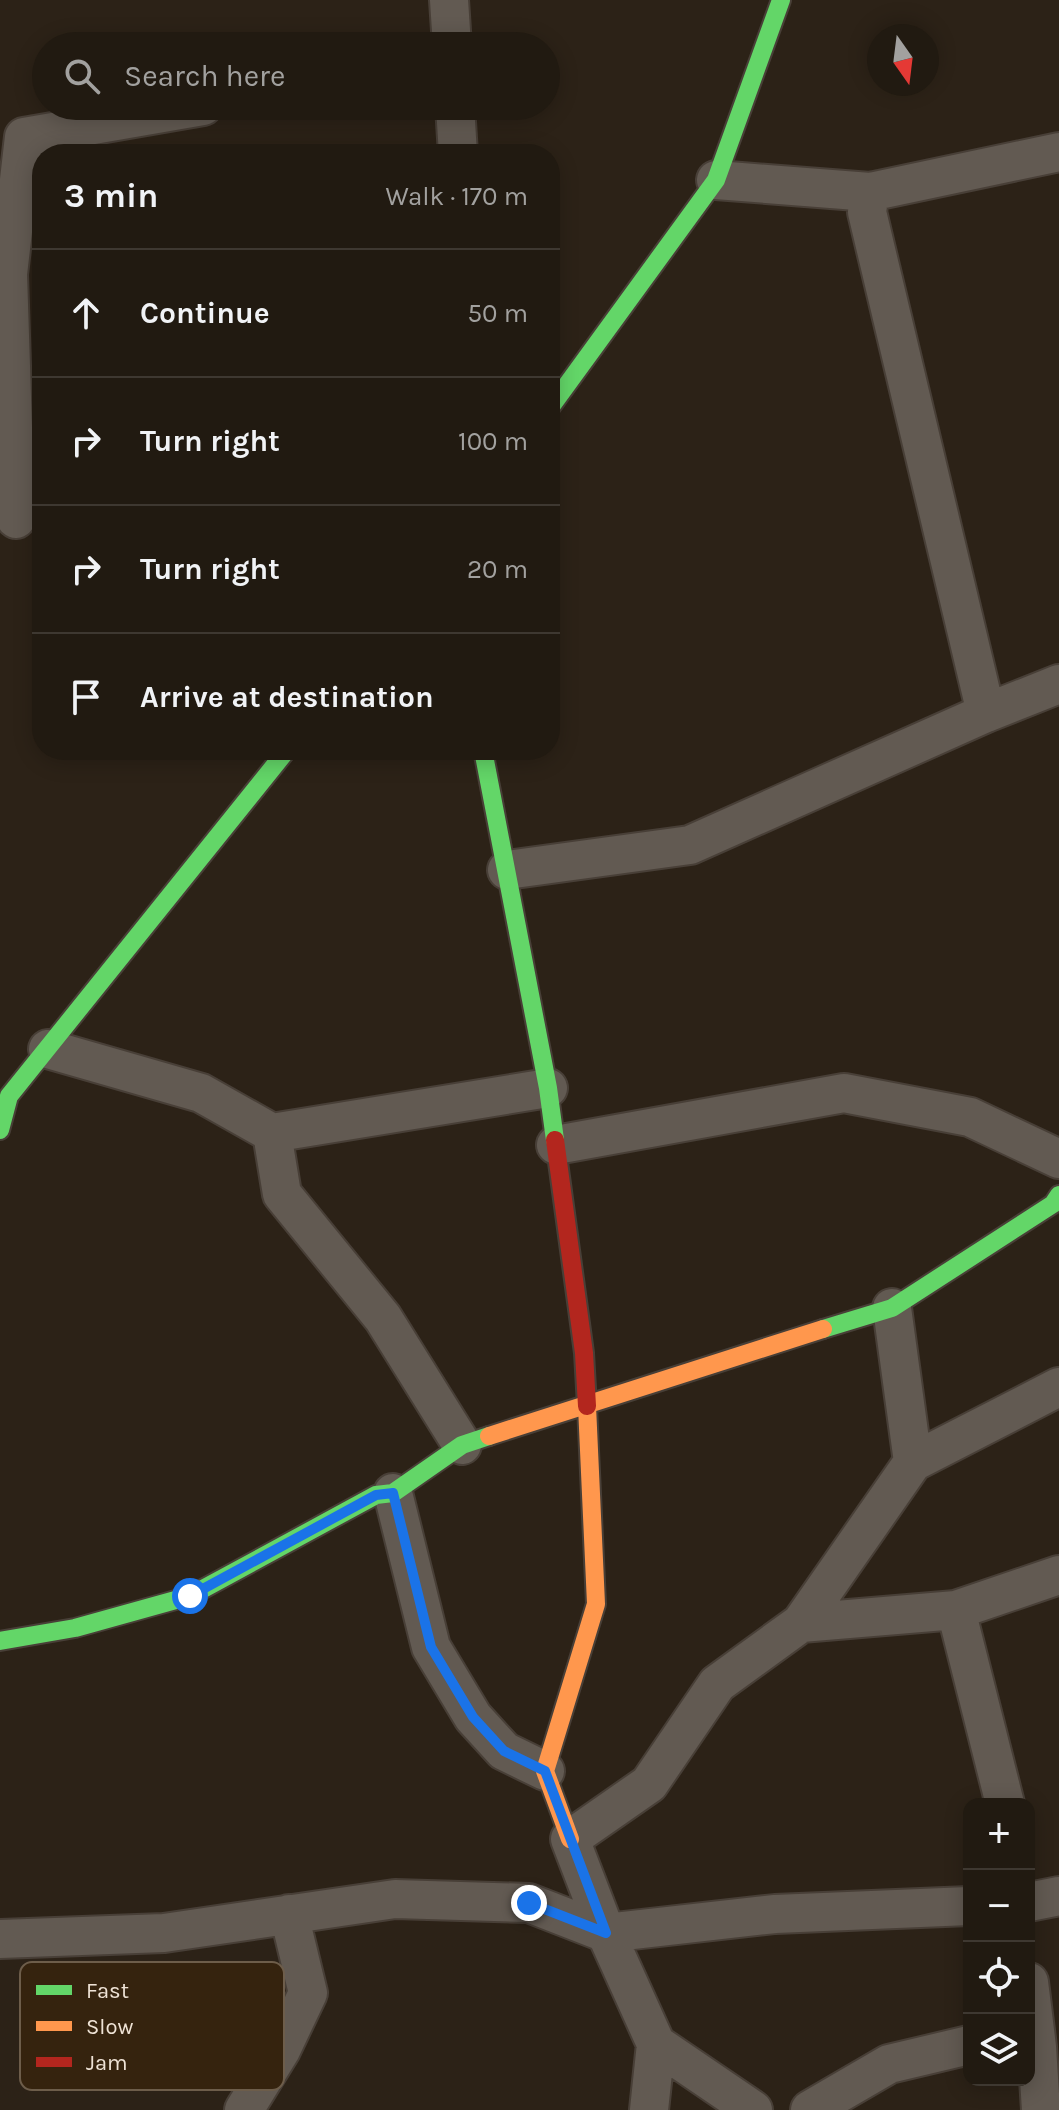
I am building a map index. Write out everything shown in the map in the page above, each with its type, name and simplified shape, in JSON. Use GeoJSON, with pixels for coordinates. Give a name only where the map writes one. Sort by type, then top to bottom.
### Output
{"type":"FeatureCollection","features":[{"type":"Feature","properties":{"kind":"street"},"geometry":{"type":"LineString","coordinates":[[449,0],[451,32]]}},
{"type":"Feature","properties":{"kind":"street"},"geometry":{"type":"LineString","coordinates":[[560,394],[716,180],[781,0]]}},
{"type":"Feature","properties":{"kind":"street"},"geometry":{"type":"LineString","coordinates":[[19,519],[17,275],[24,137],[122,120]]}},
{"type":"Feature","properties":{"kind":"street"},"geometry":{"type":"LineString","coordinates":[[456,120],[457,144]]}},
{"type":"Feature","properties":{"kind":"street"},"geometry":{"type":"LineString","coordinates":[[716,180],[870,192],[1059,152]]}},
{"type":"Feature","properties":{"kind":"street"},"geometry":{"type":"LineString","coordinates":[[870,192],[867,212],[986,713]]}},
{"type":"Feature","properties":{"kind":"street"},"geometry":{"type":"LineString","coordinates":[[507,870],[690,845],[986,713],[1059,684]]}},
{"type":"Feature","properties":{"kind":"street"},"geometry":{"type":"LineString","coordinates":[[3,1108],[279,760]]}},
{"type":"Feature","properties":{"kind":"street"},"geometry":{"type":"LineString","coordinates":[[485,760],[548,1088],[584,1353],[587,1403],[596,1604],[545,1771],[606,1933],[656,2044],[649,2110]]}},
{"type":"Feature","properties":{"kind":"street"},"geometry":{"type":"LineString","coordinates":[[48,1049],[201,1093],[272,1133],[548,1088]]}},
{"type":"Feature","properties":{"kind":"street"},"geometry":{"type":"LineString","coordinates":[[556,1145],[844,1093],[970,1117],[1059,1159]]}},
{"type":"Feature","properties":{"kind":"street"},"geometry":{"type":"LineString","coordinates":[[272,1133],[282,1194],[383,1318],[462,1445]]}},
{"type":"Feature","properties":{"kind":"street"},"geometry":{"type":"LineString","coordinates":[[0,1641],[75,1628],[190,1596],[376,1495],[393,1493],[462,1445],[892,1308],[1053,1204],[1059,1195]]}},
{"type":"Feature","properties":{"kind":"street"},"geometry":{"type":"LineString","coordinates":[[892,1308],[913,1462]]}},
{"type":"Feature","properties":{"kind":"street"},"geometry":{"type":"LineString","coordinates":[[570,1839],[649,1784],[717,1684],[801,1623],[913,1462],[1059,1387]]}},
{"type":"Feature","properties":{"kind":"street"},"geometry":{"type":"LineString","coordinates":[[393,1493],[431,1647],[473,1717],[504,1751],[545,1771]]}},
{"type":"Feature","properties":{"kind":"street"},"geometry":{"type":"LineString","coordinates":[[801,1623],[956,1610],[1059,1575]]}},
{"type":"Feature","properties":{"kind":"street"},"geometry":{"type":"LineString","coordinates":[[956,1610],[1003,1798]]}},
{"type":"Feature","properties":{"kind":"street"},"geometry":{"type":"LineString","coordinates":[[1035,1901],[1059,1896]]}},
{"type":"Feature","properties":{"kind":"street"},"geometry":{"type":"LineString","coordinates":[[0,1939],[164,1933],[395,1899],[529,1903],[606,1933],[775,1914],[963,1906]]}},
{"type":"Feature","properties":{"kind":"street"},"geometry":{"type":"LineString","coordinates":[[284,2044],[308,1993],[289,1914]]}},
{"type":"Feature","properties":{"kind":"street"},"geometry":{"type":"LineString","coordinates":[[656,2044],[753,2110]]}},
{"type":"Feature","properties":{"kind":"street"},"geometry":{"type":"LineString","coordinates":[[810,2110],[889,2064],[963,2046]]}},
{"type":"Feature","properties":{"kind":"street"},"geometry":{"type":"LineString","coordinates":[[1035,2062],[1041,2110]]}},
{"type":"Feature","properties":{"kind":"street"},"geometry":{"type":"LineString","coordinates":[[244,2110],[256,2090]]}},
{"type":"Feature","properties":{"kind":"building"},"geometry":{"type":"Polygon","coordinates":[[[32,366],[32,419],[23,419],[20,367],[32,366]]]}},
{"type":"Feature","properties":{"kind":"traffic: fast"},"geometry":{"type":"LineString","coordinates":[[560,394],[716,180],[781,0]]}},
{"type":"Feature","properties":{"kind":"traffic: fast"},"geometry":{"type":"LineString","coordinates":[[0,1130],[9,1096],[279,760]]}},
{"type":"Feature","properties":{"kind":"traffic: fast"},"geometry":{"type":"LineString","coordinates":[[485,760],[548,1088],[555,1140]]}},
{"type":"Feature","properties":{"kind":"traffic: fast"},"geometry":{"type":"LineString","coordinates":[[823,1329],[892,1308],[1053,1204],[1059,1195]]}},
{"type":"Feature","properties":{"kind":"traffic: fast"},"geometry":{"type":"LineString","coordinates":[[0,1641],[75,1628],[190,1596],[376,1495],[393,1493],[462,1445],[489,1436]]}},
{"type":"Feature","properties":{"kind":"traffic: slow"},"geometry":{"type":"LineString","coordinates":[[489,1436],[823,1329]]}},
{"type":"Feature","properties":{"kind":"traffic: slow"},"geometry":{"type":"LineString","coordinates":[[570,1839],[545,1771],[596,1604],[587,1406]]}},
{"type":"Feature","properties":{"kind":"traffic: jam"},"geometry":{"type":"LineString","coordinates":[[555,1140],[584,1353],[587,1406]]}},
{"type":"Feature","properties":{"kind":"route"},"geometry":{"type":"LineString","coordinates":[[190,1596],[376,1495],[393,1493],[431,1647],[473,1717],[504,1751],[545,1771],[606,1933],[529,1903]]}}]}
